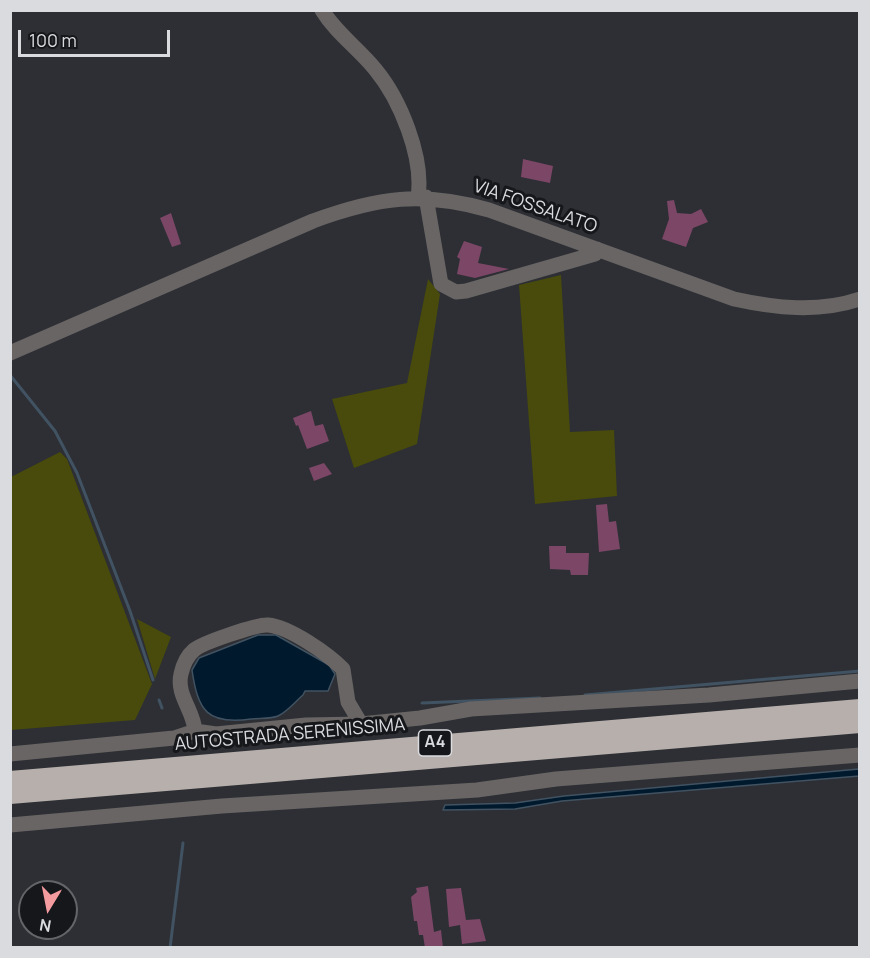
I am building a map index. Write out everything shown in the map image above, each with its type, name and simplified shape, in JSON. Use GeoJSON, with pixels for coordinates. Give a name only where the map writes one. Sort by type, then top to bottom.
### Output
{"type":"FeatureCollection","features":[{"type":"Feature","properties":{"kind":"highway","name":"AUTOSTRADA SERENISSIMA"},"geometry":{"type":"LineString","coordinates":[[10,780],[860,708]]}},
{"type":"Feature","properties":{"kind":"highway","name":"AUTOSTRADA SERENISSIMA"},"geometry":{"type":"LineString","coordinates":[[10,795],[860,724]]}},
{"type":"Feature","properties":{"kind":"street"},"geometry":{"type":"LineString","coordinates":[[322,10],[374,67],[387,84],[400,109],[417,161],[422,197],[441,284],[456,292],[476,289],[595,254],[597,249]]}},
{"type":"Feature","properties":{"kind":"street","name":"VIA FOSSALATO"},"geometry":{"type":"LineString","coordinates":[[10,353],[355,206],[382,200],[422,197],[459,201],[489,210],[734,299],[766,306],[805,308],[860,299]]}},
{"type":"Feature","properties":{"kind":"street"},"geometry":{"type":"LineString","coordinates":[[195,731],[195,724],[181,691],[180,675],[186,660],[195,648],[258,626],[269,625],[319,648],[343,669],[348,702],[361,724]]}},
{"type":"Feature","properties":{"kind":"street"},"geometry":{"type":"LineString","coordinates":[[10,754],[174,738],[195,731],[216,734],[306,725],[361,724],[420,718],[471,708],[521,704],[545,706],[709,695],[860,681]]}},
{"type":"Feature","properties":{"kind":"street"},"geometry":{"type":"LineString","coordinates":[[10,825],[222,806],[477,790],[556,779],[860,755]]}},
{"type":"Feature","properties":{"kind":"shaded area"},"geometry":{"type":"Polygon","coordinates":[[[561,275],[570,432],[614,430],[617,496],[535,504],[519,285],[561,275]]]}},
{"type":"Feature","properties":{"kind":"shaded area"},"geometry":{"type":"Polygon","coordinates":[[[428,279],[440,294],[417,444],[354,468],[332,399],[407,383],[428,279]]]}},
{"type":"Feature","properties":{"kind":"shaded area"},"geometry":{"type":"Polygon","coordinates":[[[60,452],[67,459],[152,684],[135,720],[11,730],[11,477],[60,452]]]}},
{"type":"Feature","properties":{"kind":"shaded area"},"geometry":{"type":"Polygon","coordinates":[[[137,619],[171,637],[155,679],[137,619]]]}},
{"type":"Feature","properties":{"kind":"water"},"geometry":{"type":"Polygon","coordinates":[[[258,635],[276,635],[329,665],[335,674],[328,691],[305,691],[288,709],[275,717],[224,720],[215,717],[202,705],[194,684],[192,670],[199,658],[258,635]]]}},
{"type":"Feature","properties":{"kind":"water"},"geometry":{"type":"Polygon","coordinates":[[[859,769],[859,776],[562,801],[515,809],[443,810],[445,805],[515,803],[564,796],[859,769]]]}},
{"type":"Feature","properties":{"kind":"building"},"geometry":{"type":"Polygon","coordinates":[[[523,159],[553,166],[550,183],[521,177],[523,159]]]}},
{"type":"Feature","properties":{"kind":"building"},"geometry":{"type":"Polygon","coordinates":[[[674,200],[677,213],[691,214],[701,209],[708,222],[693,228],[686,247],[662,239],[669,219],[667,201],[674,200]]]}},
{"type":"Feature","properties":{"kind":"building"},"geometry":{"type":"Polygon","coordinates":[[[171,213],[181,244],[172,247],[160,218],[171,213]]]}},
{"type":"Feature","properties":{"kind":"building"},"geometry":{"type":"Polygon","coordinates":[[[464,241],[482,247],[478,263],[509,269],[475,278],[457,274],[460,259],[457,257],[464,241]]]}},
{"type":"Feature","properties":{"kind":"building"},"geometry":{"type":"Polygon","coordinates":[[[311,411],[315,426],[323,424],[329,441],[307,449],[293,418],[311,411]]]}},
{"type":"Feature","properties":{"kind":"building"},"geometry":{"type":"Polygon","coordinates":[[[324,463],[332,474],[314,481],[309,468],[324,463]]]}},
{"type":"Feature","properties":{"kind":"building"},"geometry":{"type":"Polygon","coordinates":[[[607,504],[609,522],[616,521],[620,549],[599,552],[596,505],[607,504]]]}},
{"type":"Feature","properties":{"kind":"building"},"geometry":{"type":"Polygon","coordinates":[[[549,546],[566,546],[566,553],[589,553],[588,575],[571,575],[570,570],[550,569],[549,546]]]}},
{"type":"Feature","properties":{"kind":"building"},"geometry":{"type":"Polygon","coordinates":[[[428,886],[434,932],[441,930],[443,948],[425,948],[423,935],[419,935],[417,921],[414,921],[411,897],[417,892],[416,888],[428,886]]]}},
{"type":"Feature","properties":{"kind":"building"},"geometry":{"type":"Polygon","coordinates":[[[461,888],[466,920],[480,919],[486,941],[462,944],[460,925],[449,927],[446,889],[461,888]]]}},
{"type":"Feature","properties":{"kind":"waterway"},"geometry":{"type":"LineString","coordinates":[[10,375],[55,431],[77,473],[130,611],[153,680]]}},
{"type":"Feature","properties":{"kind":"waterway"},"geometry":{"type":"LineString","coordinates":[[585,695],[860,671]]}},
{"type":"Feature","properties":{"kind":"waterway"},"geometry":{"type":"LineString","coordinates":[[422,703],[540,698]]}},
{"type":"Feature","properties":{"kind":"waterway"},"geometry":{"type":"LineString","coordinates":[[159,700],[162,708]]}},
{"type":"Feature","properties":{"kind":"waterway"},"geometry":{"type":"LineString","coordinates":[[170,948],[183,843]]}}]}
